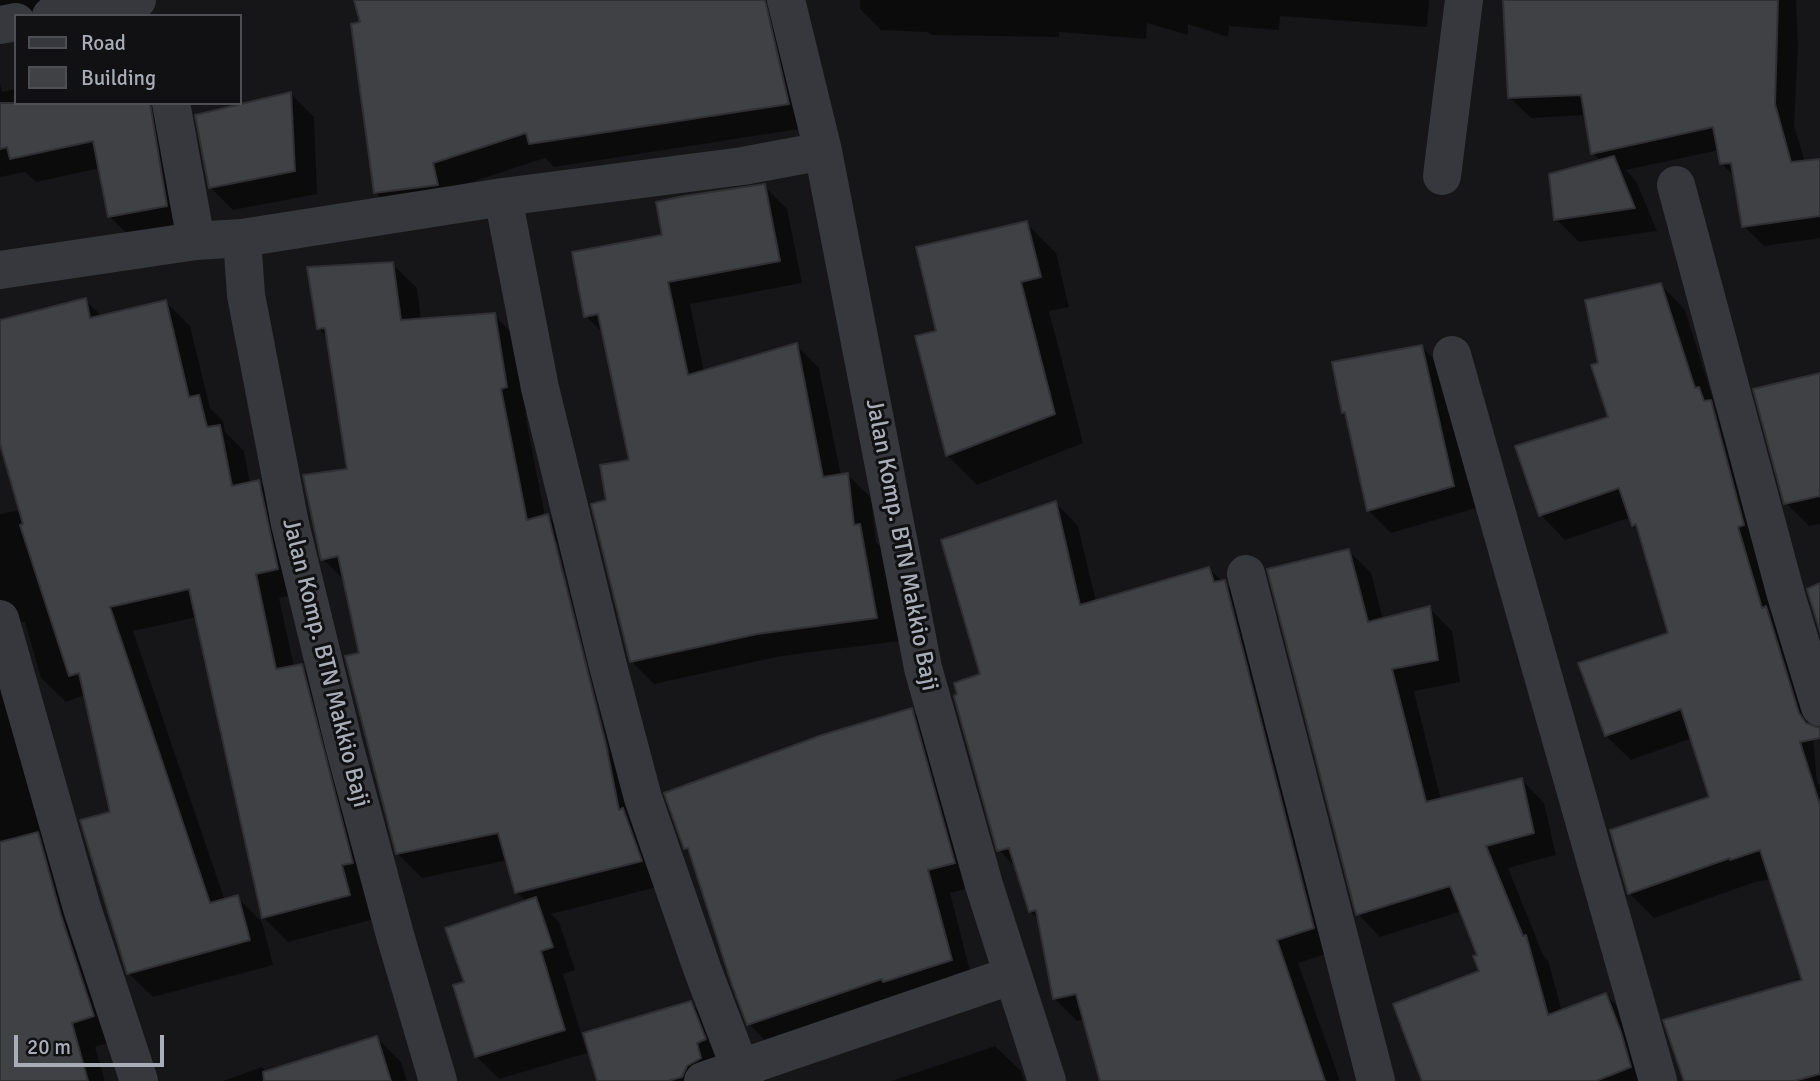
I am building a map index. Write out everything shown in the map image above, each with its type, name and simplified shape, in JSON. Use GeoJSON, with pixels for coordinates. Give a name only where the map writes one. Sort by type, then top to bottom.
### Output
{"type":"FeatureCollection","features":[{"type":"Feature","properties":{"kind":"street"},"geometry":{"type":"LineString","coordinates":[[62,14],[137,0]]}},
{"type":"Feature","properties":{"kind":"street","name":"Jalan Komp. BTN Makkio Baji"},"geometry":{"type":"LineString","coordinates":[[786,0],[823,152],[923,668],[984,885],[1047,1081]]}},
{"type":"Feature","properties":{"kind":"street"},"geometry":{"type":"LineString","coordinates":[[1442,176],[1464,0]]}},
{"type":"Feature","properties":{"kind":"street"},"geometry":{"type":"LineString","coordinates":[[171,105],[196,242]]}},
{"type":"Feature","properties":{"kind":"street"},"geometry":{"type":"LineString","coordinates":[[0,270],[242,238],[503,197],[743,166],[823,152]]}},
{"type":"Feature","properties":{"kind":"street"},"geometry":{"type":"LineString","coordinates":[[1676,185],[1786,595],[1820,707]]}},
{"type":"Feature","properties":{"kind":"street"},"geometry":{"type":"LineString","coordinates":[[503,197],[540,388],[604,653],[643,798],[703,971],[743,1075]]}},
{"type":"Feature","properties":{"kind":"street","name":"Jalan Komp. BTN Makkio Baji"},"geometry":{"type":"LineString","coordinates":[[242,238],[246,295],[289,524],[344,745],[438,1081]]}},
{"type":"Feature","properties":{"kind":"street"},"geometry":{"type":"LineString","coordinates":[[1452,355],[1658,1081]]}},
{"type":"Feature","properties":{"kind":"street"},"geometry":{"type":"LineString","coordinates":[[1246,574],[1376,1081]]}},
{"type":"Feature","properties":{"kind":"street"},"geometry":{"type":"LineString","coordinates":[[0,619],[82,908],[139,1081]]}},
{"type":"Feature","properties":{"kind":"street"},"geometry":{"type":"LineString","coordinates":[[703,1081],[743,1075],[1013,975]]}},
{"type":"Feature","properties":{"kind":"building"},"geometry":{"type":"Polygon","coordinates":[[[354,0],[765,0],[789,104],[529,144],[526,133],[433,163],[438,185],[374,193],[351,24],[360,22],[354,0]]]}},
{"type":"Feature","properties":{"kind":"building"},"geometry":{"type":"Polygon","coordinates":[[[1503,0],[1778,0],[1775,104],[1791,162],[1820,159],[1820,216],[1742,227],[1731,163],[1720,164],[1713,127],[1591,154],[1581,95],[1508,98],[1503,0]]]}},
{"type":"Feature","properties":{"kind":"building"},"geometry":{"type":"Polygon","coordinates":[[[291,92],[295,171],[209,188],[195,115],[291,92]]]}},
{"type":"Feature","properties":{"kind":"building"},"geometry":{"type":"Polygon","coordinates":[[[0,103],[150,105],[167,206],[108,217],[93,141],[10,159],[7,147],[0,149],[0,103]]]}},
{"type":"Feature","properties":{"kind":"building"},"geometry":{"type":"Polygon","coordinates":[[[1614,156],[1635,208],[1554,220],[1549,174],[1614,156]]]}},
{"type":"Feature","properties":{"kind":"building"},"geometry":{"type":"Polygon","coordinates":[[[765,184],[780,261],[668,282],[688,375],[797,343],[823,477],[848,473],[854,525],[860,524],[877,618],[757,634],[630,662],[591,504],[606,500],[600,465],[629,460],[598,314],[584,317],[572,252],[662,235],[656,202],[765,184]]]}},
{"type":"Feature","properties":{"kind":"building"},"geometry":{"type":"Polygon","coordinates":[[[1027,221],[1041,277],[1021,282],[1055,414],[946,456],[915,336],[936,331],[916,247],[1027,221]]]}},
{"type":"Feature","properties":{"kind":"building"},"geometry":{"type":"Polygon","coordinates":[[[393,262],[401,320],[495,313],[507,387],[501,389],[527,520],[548,514],[606,745],[619,810],[623,808],[642,861],[515,893],[498,833],[396,854],[345,656],[359,653],[338,556],[321,560],[303,475],[347,469],[325,328],[317,329],[307,267],[393,262]]]}},
{"type":"Feature","properties":{"kind":"building"},"geometry":{"type":"Polygon","coordinates":[[[1661,283],[1695,388],[1699,387],[1704,401],[1711,400],[1744,525],[1738,527],[1762,608],[1766,606],[1799,713],[1806,723],[1820,728],[1820,738],[1800,742],[1820,805],[1820,1074],[1794,1081],[1684,1081],[1663,1020],[1802,980],[1760,850],[1628,894],[1610,830],[1709,797],[1681,709],[1605,736],[1578,663],[1668,633],[1636,524],[1632,526],[1619,488],[1539,516],[1515,446],[1608,417],[1591,365],[1598,363],[1585,300],[1661,283]]]}},
{"type":"Feature","properties":{"kind":"building"},"geometry":{"type":"Polygon","coordinates":[[[86,298],[90,318],[166,300],[189,397],[199,395],[207,427],[220,425],[232,486],[259,480],[278,569],[256,574],[276,669],[302,664],[353,863],[342,865],[350,895],[262,918],[189,589],[110,607],[210,903],[238,895],[250,940],[127,974],[80,820],[110,812],[79,673],[69,676],[20,525],[23,524],[0,444],[0,320],[86,298]]]}},
{"type":"Feature","properties":{"kind":"building"},"geometry":{"type":"Polygon","coordinates":[[[1422,345],[1454,486],[1367,511],[1332,362],[1422,345]]]}},
{"type":"Feature","properties":{"kind":"building"},"geometry":{"type":"Polygon","coordinates":[[[1820,373],[1820,496],[1784,504],[1753,389],[1820,373]]]}},
{"type":"Feature","properties":{"kind":"building"},"geometry":{"type":"Polygon","coordinates":[[[1056,501],[1080,605],[1209,567],[1214,582],[1225,580],[1314,928],[1277,940],[1325,1081],[1100,1081],[1076,994],[1053,999],[1036,910],[1029,912],[1009,848],[997,851],[954,696],[957,694],[954,683],[980,674],[941,540],[1056,501]]]}},
{"type":"Feature","properties":{"kind":"building"},"geometry":{"type":"Polygon","coordinates":[[[1349,549],[1368,622],[1430,606],[1438,660],[1392,669],[1426,802],[1522,778],[1534,833],[1486,846],[1523,936],[1526,935],[1548,1015],[1606,993],[1631,1067],[1596,1081],[1422,1081],[1393,1004],[1479,971],[1473,956],[1477,955],[1450,886],[1356,915],[1267,569],[1349,549]]]}},
{"type":"Feature","properties":{"kind":"building"},"geometry":{"type":"Polygon","coordinates":[[[1820,583],[1820,632],[1807,589],[1820,583]]]}},
{"type":"Feature","properties":{"kind":"building"},"geometry":{"type":"Polygon","coordinates":[[[912,708],[955,863],[928,870],[952,960],[883,982],[882,979],[747,1025],[688,848],[684,849],[664,793],[822,735],[912,708]]]}},
{"type":"Feature","properties":{"kind":"building"},"geometry":{"type":"Polygon","coordinates":[[[38,832],[61,915],[94,1016],[72,1023],[88,1081],[0,1081],[0,842],[38,832]]]}},
{"type":"Feature","properties":{"kind":"building"},"geometry":{"type":"Polygon","coordinates":[[[536,897],[553,947],[541,951],[565,1030],[475,1057],[453,985],[464,982],[445,928],[536,897]]]}},
{"type":"Feature","properties":{"kind":"building"},"geometry":{"type":"Polygon","coordinates":[[[691,1001],[706,1039],[697,1043],[701,1058],[687,1066],[682,1077],[668,1081],[597,1081],[583,1033],[691,1001]]]}},
{"type":"Feature","properties":{"kind":"building"},"geometry":{"type":"Polygon","coordinates":[[[377,1036],[391,1081],[264,1081],[263,1072],[377,1036]]]}}]}
